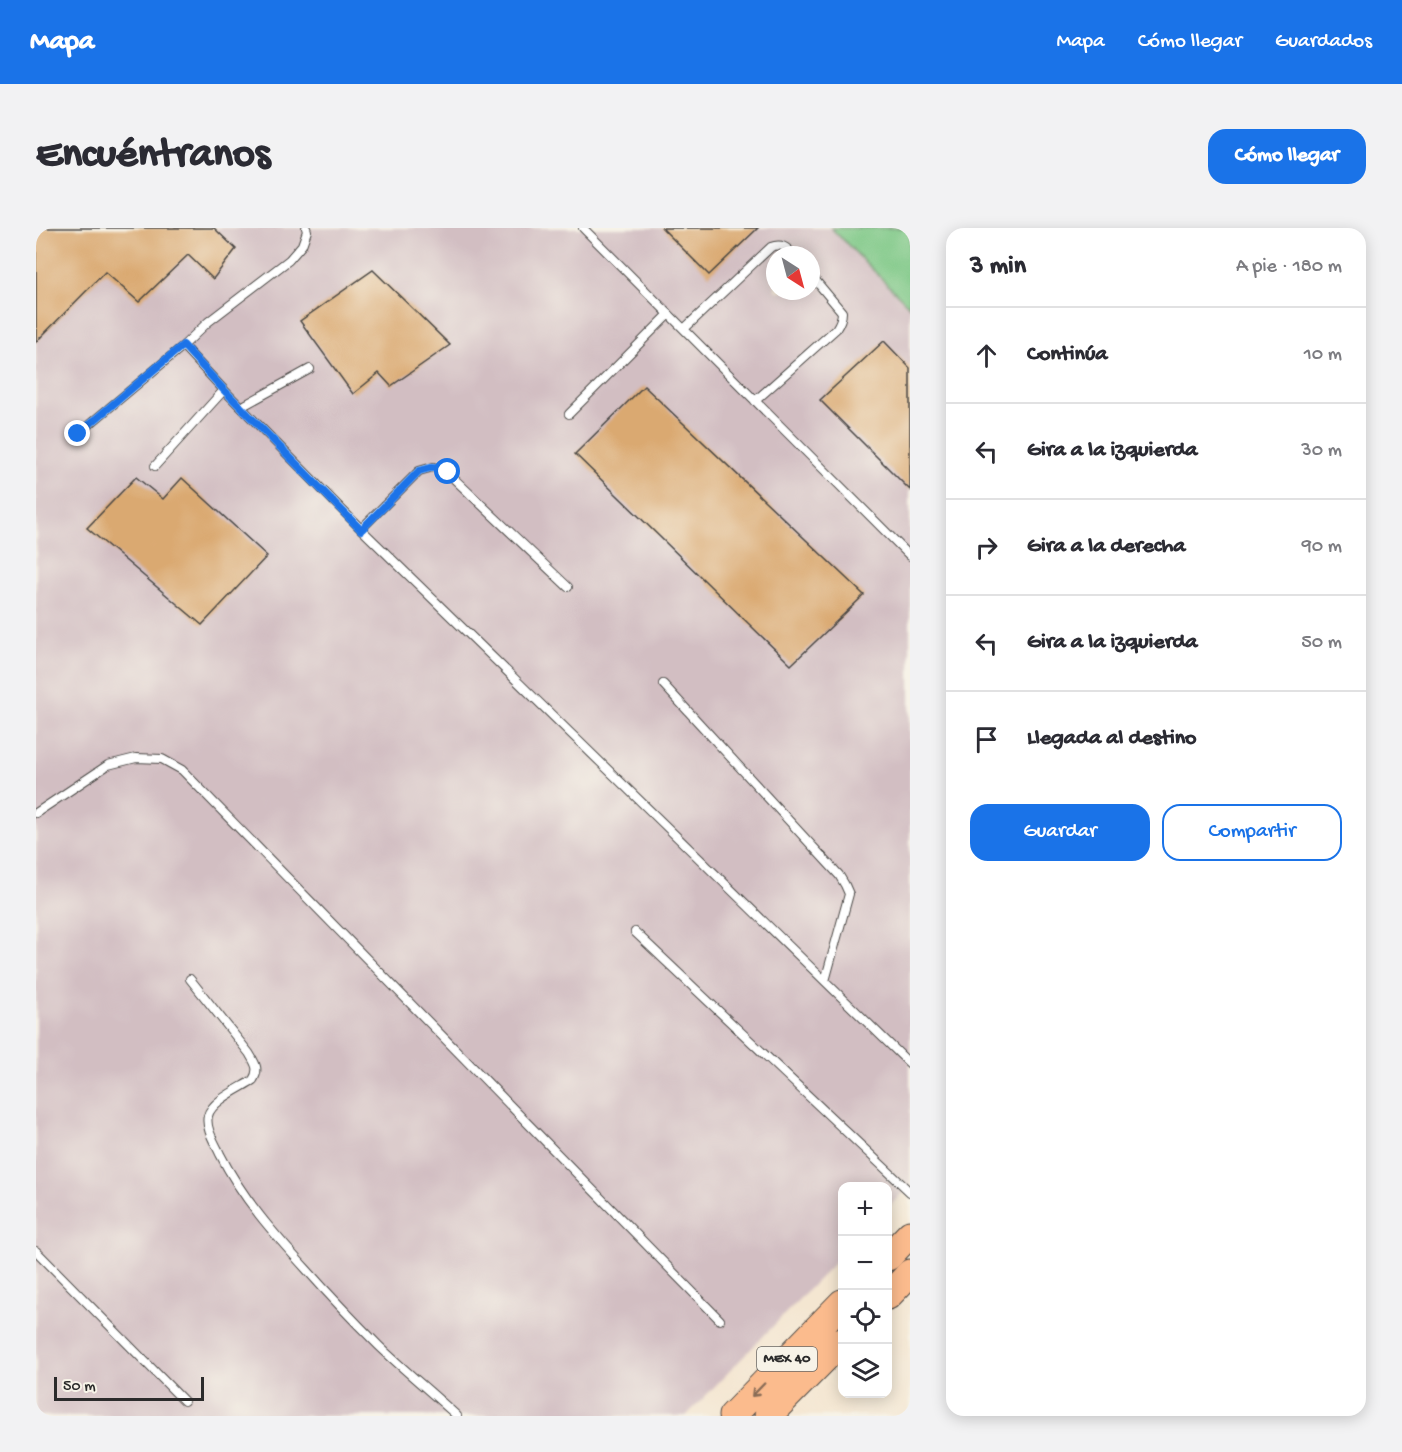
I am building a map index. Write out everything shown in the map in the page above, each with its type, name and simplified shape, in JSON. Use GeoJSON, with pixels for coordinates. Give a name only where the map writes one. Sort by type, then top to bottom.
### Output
{"type":"FeatureCollection","features":[{"type":"Feature","properties":{"kind":"highway"},"geometry":{"type":"LineString","coordinates":[[892,1253],[910,1234]]}},
{"type":"Feature","properties":{"kind":"highway"},"geometry":{"type":"LineString","coordinates":[[892,1292],[910,1273]]}},
{"type":"Feature","properties":{"kind":"highway","name":"MEX 40"},"geometry":{"type":"LineString","coordinates":[[732,1416],[838,1308]]}},
{"type":"Feature","properties":{"kind":"highway","name":"MEX 40"},"geometry":{"type":"LineString","coordinates":[[768,1416],[840,1344]]}},
{"type":"Feature","properties":{"kind":"lane"},"geometry":{"type":"LineString","coordinates":[[78,434],[208,322],[289,260],[302,245],[306,228]]}},
{"type":"Feature","properties":{"kind":"lane"},"geometry":{"type":"LineString","coordinates":[[583,228],[910,556]]}},
{"type":"Feature","properties":{"kind":"lane"},"geometry":{"type":"LineString","coordinates":[[684,329],[766,253]]}},
{"type":"Feature","properties":{"kind":"lane"},"geometry":{"type":"LineString","coordinates":[[755,401],[840,323],[842,312],[820,286]]}},
{"type":"Feature","properties":{"kind":"lane"},"geometry":{"type":"LineString","coordinates":[[569,414],[669,314]]}},
{"type":"Feature","properties":{"kind":"lane"},"geometry":{"type":"LineString","coordinates":[[183,345],[361,530],[910,1064]]}},
{"type":"Feature","properties":{"kind":"lane"},"geometry":{"type":"LineString","coordinates":[[241,407],[310,369]]}},
{"type":"Feature","properties":{"kind":"lane"},"geometry":{"type":"LineString","coordinates":[[155,466],[224,390]]}},
{"type":"Feature","properties":{"kind":"lane"},"geometry":{"type":"LineString","coordinates":[[361,530],[419,471],[434,467],[448,472],[568,587]]}},
{"type":"Feature","properties":{"kind":"lane"},"geometry":{"type":"LineString","coordinates":[[663,684],[845,885],[849,894],[825,981]]}},
{"type":"Feature","properties":{"kind":"lane"},"geometry":{"type":"LineString","coordinates":[[36,813],[108,765],[136,758],[162,759],[182,770],[720,1320]]}},
{"type":"Feature","properties":{"kind":"lane"},"geometry":{"type":"LineString","coordinates":[[635,932],[910,1192]]}},
{"type":"Feature","properties":{"kind":"lane"},"geometry":{"type":"LineString","coordinates":[[190,979],[249,1053],[257,1069],[253,1080],[215,1104],[207,1118],[208,1127],[244,1196],[262,1220],[326,1292],[380,1346],[457,1416]]}},
{"type":"Feature","properties":{"kind":"lane"},"geometry":{"type":"LineString","coordinates":[[36,1251],[184,1401]]}},
{"type":"Feature","properties":{"kind":"shaded area"},"geometry":{"type":"Polygon","coordinates":[[[36,228],[831,228],[910,307],[910,1185],[892,1204],[892,1182],[838,1182],[838,1259],[686,1416],[36,1416],[36,228]]]}},
{"type":"Feature","properties":{"kind":"green space"},"geometry":{"type":"Polygon","coordinates":[[[831,228],[910,228],[910,307],[831,228]]]}},
{"type":"Feature","properties":{"kind":"building"},"geometry":{"type":"Polygon","coordinates":[[[36,228],[214,228],[236,249],[213,279],[188,255],[139,302],[105,272],[36,342],[36,228]]]}},
{"type":"Feature","properties":{"kind":"building"},"geometry":{"type":"Polygon","coordinates":[[[662,228],[758,228],[709,275],[662,228]]]}},
{"type":"Feature","properties":{"kind":"building"},"geometry":{"type":"Polygon","coordinates":[[[373,270],[450,345],[391,386],[379,373],[353,394],[300,321],[373,270]]]}},
{"type":"Feature","properties":{"kind":"building"},"geometry":{"type":"Polygon","coordinates":[[[884,341],[910,368],[910,490],[820,400],[884,341]]]}},
{"type":"Feature","properties":{"kind":"building"},"geometry":{"type":"Polygon","coordinates":[[[644,386],[864,595],[791,665],[575,454],[644,386]]]}},
{"type":"Feature","properties":{"kind":"building"},"geometry":{"type":"Polygon","coordinates":[[[136,477],[163,499],[182,478],[267,556],[202,625],[87,528],[136,477]]]}},
{"type":"Feature","properties":{"kind":"route"},"geometry":{"type":"LineString","coordinates":[[78,434],[183,345],[361,530],[419,471],[434,467],[448,472]]}}]}
